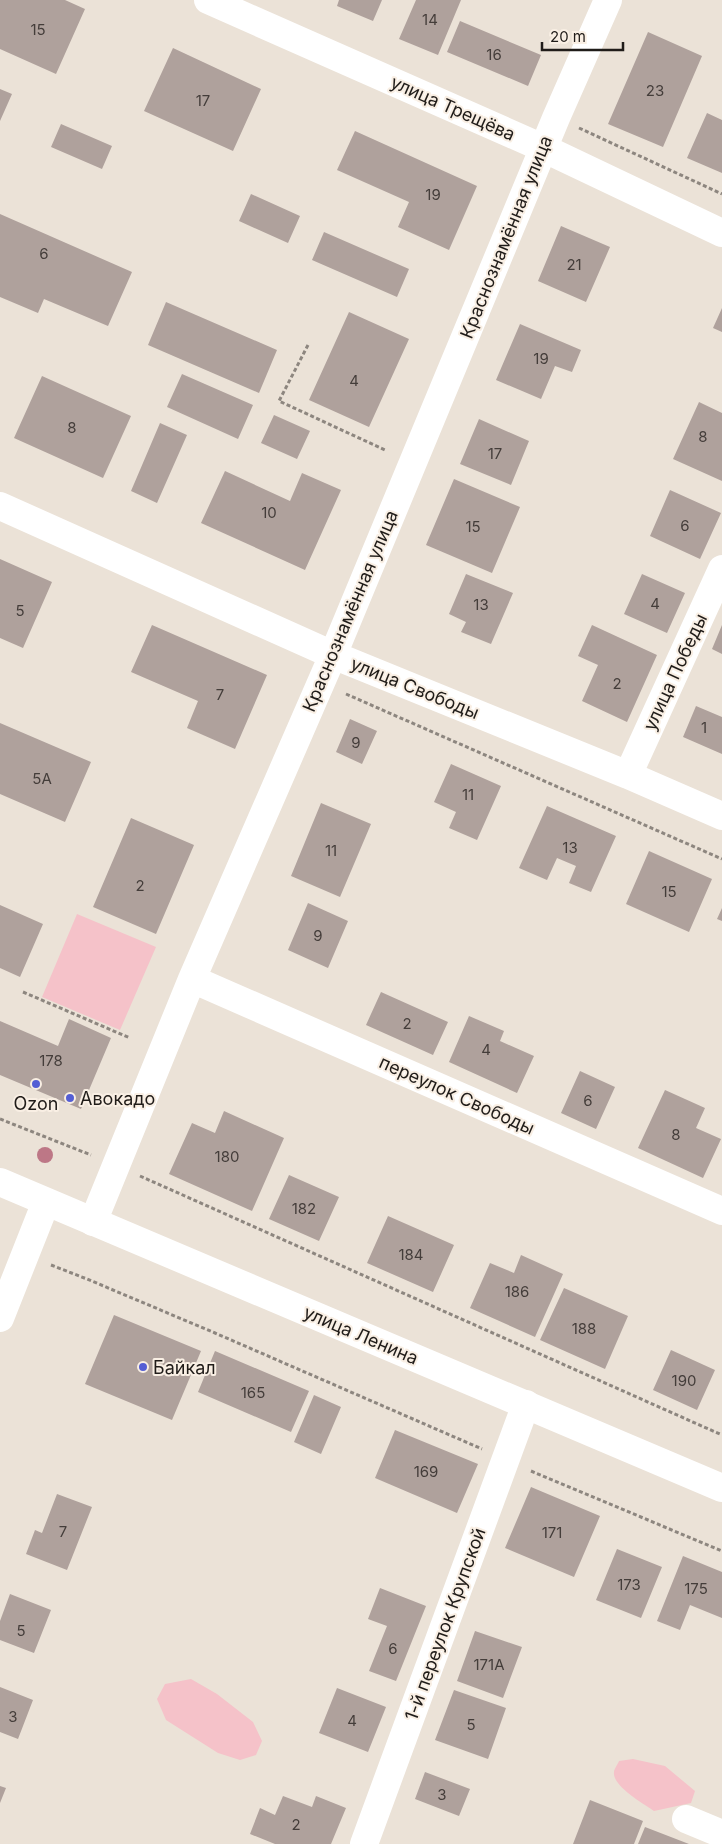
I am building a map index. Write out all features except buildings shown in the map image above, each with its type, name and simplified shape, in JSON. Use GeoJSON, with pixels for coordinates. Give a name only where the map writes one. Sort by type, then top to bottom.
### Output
{"type":"FeatureCollection","features":[{"type":"Feature","properties":{"kind":"street","name":"улица Трещёва"},"geometry":{"type":"LineString","coordinates":[[208,0],[543,148],[722,233]]}},
{"type":"Feature","properties":{"kind":"street","name":"Краснознамённая улица"},"geometry":{"type":"LineString","coordinates":[[93,1222],[192,979],[333,655],[543,148],[608,0]]}},
{"type":"Feature","properties":{"kind":"street","name":"улица Свободы"},"geometry":{"type":"LineString","coordinates":[[0,506],[333,655],[628,775],[722,816]]}},
{"type":"Feature","properties":{"kind":"street","name":"улица Победы"},"geometry":{"type":"LineString","coordinates":[[628,775],[722,569]]}},
{"type":"Feature","properties":{"kind":"street","name":"переулок Свободы"},"geometry":{"type":"LineString","coordinates":[[192,979],[722,1210]]}},
{"type":"Feature","properties":{"kind":"street","name":"улица Ленина"},"geometry":{"type":"LineString","coordinates":[[0,1182],[722,1488]]}},
{"type":"Feature","properties":{"kind":"street"},"geometry":{"type":"LineString","coordinates":[[0,1318],[46,1202]]}},
{"type":"Feature","properties":{"kind":"street","name":"1-й переулок Крупской"},"geometry":{"type":"LineString","coordinates":[[364,1844],[526,1404]]}},
{"type":"Feature","properties":{"kind":"street"},"geometry":{"type":"LineString","coordinates":[[686,1819],[722,1834]]}},
{"type":"Feature","properties":{"kind":"path"},"geometry":{"type":"LineString","coordinates":[[308,345],[279,400],[385,450]]}},
{"type":"Feature","properties":{"kind":"path"},"geometry":{"type":"LineString","coordinates":[[321,683],[722,859]]}},
{"type":"Feature","properties":{"kind":"path"},"geometry":{"type":"LineString","coordinates":[[22,992],[130,1038]]}},
{"type":"Feature","properties":{"kind":"path"},"geometry":{"type":"LineString","coordinates":[[0,1119],[116,1165],[722,1435]]}},
{"type":"Feature","properties":{"kind":"path"},"geometry":{"type":"LineString","coordinates":[[24,1256],[87,1279],[206,1329],[505,1460],[722,1552]]}},
{"type":"Feature","properties":{"kind":"shaded area"},"geometry":{"type":"Polygon","coordinates":[[[77,914],[156,947],[120,1030],[42,997],[77,914]]]}},
{"type":"Feature","properties":{"kind":"shaded area"},"geometry":{"type":"Polygon","coordinates":[[[191,1679],[217,1694],[253,1722],[262,1741],[256,1755],[240,1760],[218,1753],[166,1720],[157,1699],[165,1684],[191,1679]]]}},
{"type":"Feature","properties":{"kind":"shaded area"},"geometry":{"type":"Polygon","coordinates":[[[633,1759],[665,1766],[695,1791],[691,1803],[654,1811],[623,1789],[615,1777],[615,1769],[619,1761],[633,1759]]]}},
{"type":"Feature","properties":{"kind":"place","name":"Ozon"},"geometry":{"type":"Point","coordinates":[36,1084]}},
{"type":"Feature","properties":{"kind":"place","name":"Авокадо"},"geometry":{"type":"Point","coordinates":[70,1098]}},
{"type":"Feature","properties":{"kind":"place","name":"Байкал"},"geometry":{"type":"Point","coordinates":[143,1367]}}]}
